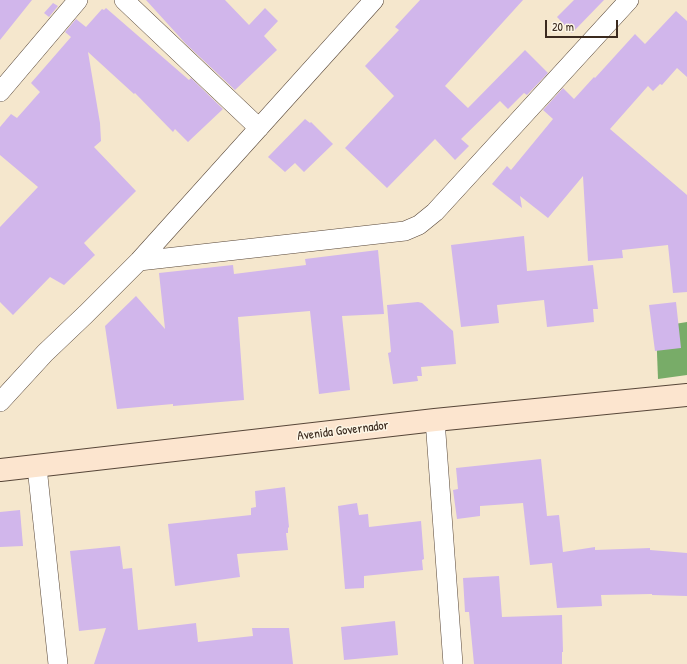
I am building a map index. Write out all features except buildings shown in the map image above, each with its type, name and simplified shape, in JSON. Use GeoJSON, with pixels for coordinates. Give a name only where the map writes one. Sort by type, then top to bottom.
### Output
{"type":"FeatureCollection","features":[{"type":"Feature","properties":{"kind":"street"},"geometry":{"type":"LineString","coordinates":[[0,92],[78,0]]}},
{"type":"Feature","properties":{"kind":"street"},"geometry":{"type":"LineString","coordinates":[[124,0],[259,128]]}},
{"type":"Feature","properties":{"kind":"street"},"geometry":{"type":"LineString","coordinates":[[0,402],[44,353],[86,314],[139,261],[374,0]]}},
{"type":"Feature","properties":{"kind":"street"},"geometry":{"type":"LineString","coordinates":[[139,261],[405,231],[419,225],[435,212],[629,0]]}},
{"type":"Feature","properties":{"kind":"street","name":"Avenida Governador"},"geometry":{"type":"LineString","coordinates":[[0,470],[37,467],[435,420],[687,395]]}},
{"type":"Feature","properties":{"kind":"street"},"geometry":{"type":"LineString","coordinates":[[435,420],[453,664]]}},
{"type":"Feature","properties":{"kind":"street"},"geometry":{"type":"LineString","coordinates":[[37,467],[58,664]]}},
{"type":"Feature","properties":{"kind":"green space"},"geometry":{"type":"Polygon","coordinates":[[[687,322],[687,375],[658,379],[656,327],[687,322]]]}}]}
